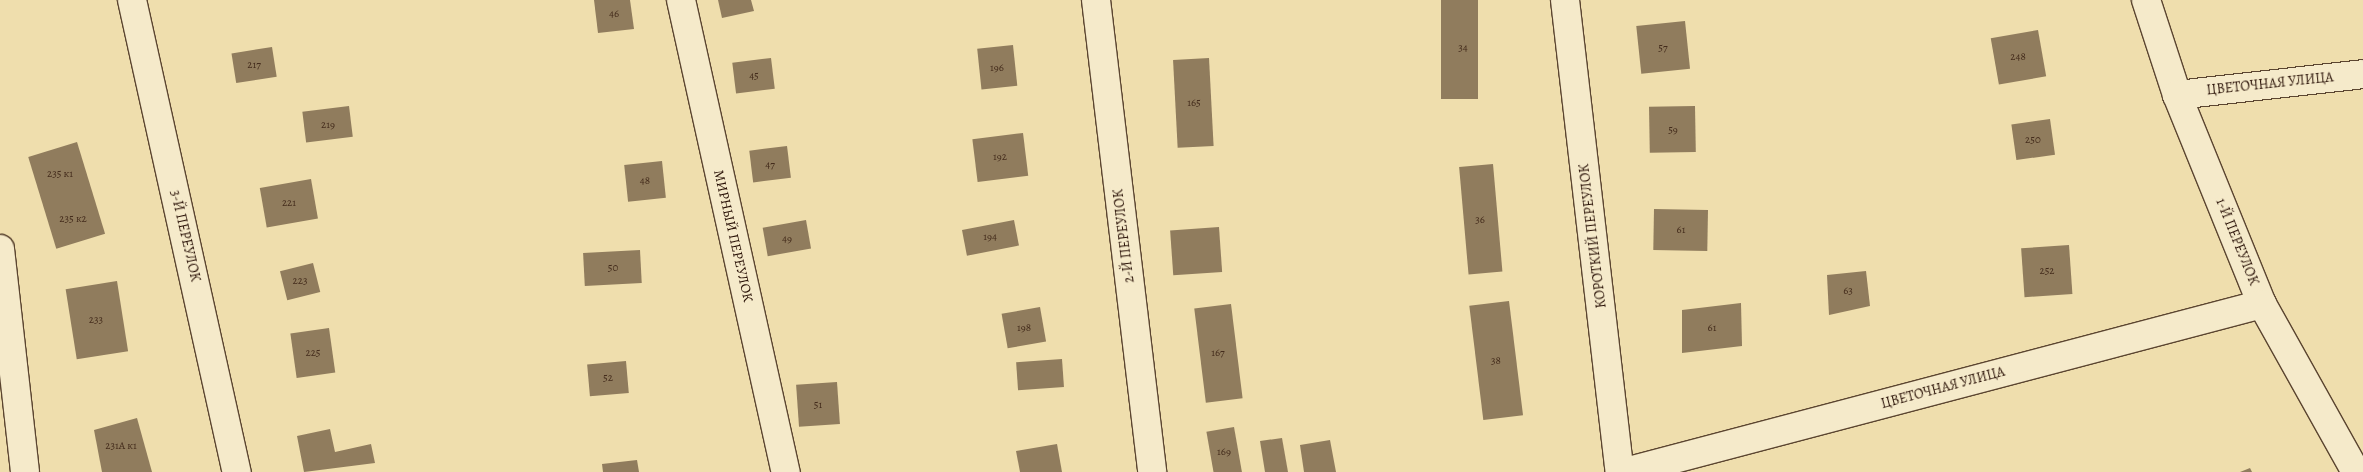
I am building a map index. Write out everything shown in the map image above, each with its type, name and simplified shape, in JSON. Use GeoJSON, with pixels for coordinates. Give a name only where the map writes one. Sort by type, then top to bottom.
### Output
{"type":"FeatureCollection","features":[{"type":"Feature","properties":{"kind":"street","name":"3-Й ПЕРЕУЛОК"},"geometry":{"type":"LineString","coordinates":[[132,0],[237,472]]}},
{"type":"Feature","properties":{"kind":"street","name":"МИРНЫЙ ПЕРЕУЛОК"},"geometry":{"type":"LineString","coordinates":[[681,0],[786,472]]}},
{"type":"Feature","properties":{"kind":"street","name":"2-Й ПЕРЕУЛОК"},"geometry":{"type":"LineString","coordinates":[[1096,0],[1152,472]]}},
{"type":"Feature","properties":{"kind":"street","name":"КОРОТКИЙ ПЕРЕУЛОК"},"geometry":{"type":"LineString","coordinates":[[1565,0],[1620,472]]}},
{"type":"Feature","properties":{"kind":"street","name":"1-Й ПЕРЕУЛОК"},"geometry":{"type":"LineString","coordinates":[[2146,0],[2177,95],[2262,304],[2356,472]]}},
{"type":"Feature","properties":{"kind":"street","name":"ЦВЕТОЧНАЯ УЛИЦА"},"geometry":{"type":"LineString","coordinates":[[2177,95],[2363,74]]}},
{"type":"Feature","properties":{"kind":"street"},"geometry":{"type":"LineString","coordinates":[[0,249],[25,472]]}},
{"type":"Feature","properties":{"kind":"street","name":"ЦВЕТОЧНАЯ УЛИЦА"},"geometry":{"type":"LineString","coordinates":[[1625,472],[2262,304]]}},
{"type":"Feature","properties":{"kind":"building"},"geometry":{"type":"Polygon","coordinates":[[[594,0],[630,0],[634,29],[598,33],[594,0]]]}},
{"type":"Feature","properties":{"kind":"building"},"geometry":{"type":"Polygon","coordinates":[[[718,0],[751,0],[754,11],[722,18],[718,0]]]}},
{"type":"Feature","properties":{"kind":"building"},"geometry":{"type":"Polygon","coordinates":[[[1441,0],[1478,0],[1478,99],[1441,99],[1441,0]]]}},
{"type":"Feature","properties":{"kind":"building"},"geometry":{"type":"Polygon","coordinates":[[[1685,21],[1690,69],[1641,74],[1636,26],[1685,21]]]}},
{"type":"Feature","properties":{"kind":"building"},"geometry":{"type":"Polygon","coordinates":[[[2038,30],[2046,76],[1999,85],[1991,38],[2038,30]]]}},
{"type":"Feature","properties":{"kind":"building"},"geometry":{"type":"Polygon","coordinates":[[[1013,45],[1017,86],[981,90],[977,49],[1013,45]]]}},
{"type":"Feature","properties":{"kind":"building"},"geometry":{"type":"Polygon","coordinates":[[[272,47],[277,77],[236,83],[232,53],[272,47]]]}},
{"type":"Feature","properties":{"kind":"building"},"geometry":{"type":"Polygon","coordinates":[[[771,58],[775,89],[736,94],[732,63],[771,58]]]}},
{"type":"Feature","properties":{"kind":"building"},"geometry":{"type":"Polygon","coordinates":[[[1209,58],[1214,146],[1178,148],[1173,60],[1209,58]]]}},
{"type":"Feature","properties":{"kind":"building"},"geometry":{"type":"Polygon","coordinates":[[[349,106],[353,137],[306,142],[302,112],[349,106]]]}},
{"type":"Feature","properties":{"kind":"building"},"geometry":{"type":"Polygon","coordinates":[[[1695,106],[1696,152],[1650,153],[1649,107],[1695,106]]]}},
{"type":"Feature","properties":{"kind":"building"},"geometry":{"type":"Polygon","coordinates":[[[2050,119],[2055,155],[2016,160],[2011,124],[2050,119]]]}},
{"type":"Feature","properties":{"kind":"building"},"geometry":{"type":"Polygon","coordinates":[[[1023,133],[1028,176],[978,182],[972,139],[1023,133]]]}},
{"type":"Feature","properties":{"kind":"building"},"geometry":{"type":"Polygon","coordinates":[[[77,142],[105,234],[56,249],[28,157],[77,142]]]}},
{"type":"Feature","properties":{"kind":"building"},"geometry":{"type":"Polygon","coordinates":[[[787,146],[791,178],[753,182],[749,151],[787,146]]]}},
{"type":"Feature","properties":{"kind":"building"},"geometry":{"type":"Polygon","coordinates":[[[662,161],[666,198],[628,202],[624,165],[662,161]]]}},
{"type":"Feature","properties":{"kind":"building"},"geometry":{"type":"Polygon","coordinates":[[[1493,164],[1502,272],[1469,275],[1459,167],[1493,164]]]}},
{"type":"Feature","properties":{"kind":"building"},"geometry":{"type":"Polygon","coordinates":[[[311,179],[318,218],[267,227],[260,188],[311,179]]]}},
{"type":"Feature","properties":{"kind":"building"},"geometry":{"type":"Polygon","coordinates":[[[1654,209],[1708,210],[1707,251],[1653,250],[1654,209]]]}},
{"type":"Feature","properties":{"kind":"building"},"geometry":{"type":"Polygon","coordinates":[[[806,220],[811,249],[768,256],[763,228],[806,220]]]}},
{"type":"Feature","properties":{"kind":"building"},"geometry":{"type":"Polygon","coordinates":[[[1014,220],[1019,246],[967,256],[962,230],[1014,220]]]}},
{"type":"Feature","properties":{"kind":"building"},"geometry":{"type":"Polygon","coordinates":[[[1219,227],[1222,272],[1173,275],[1170,230],[1219,227]]]}},
{"type":"Feature","properties":{"kind":"building"},"geometry":{"type":"Polygon","coordinates":[[[2069,245],[2072,294],[2025,297],[2021,248],[2069,245]]]}},
{"type":"Feature","properties":{"kind":"building"},"geometry":{"type":"Polygon","coordinates":[[[640,250],[642,283],[585,286],[583,253],[640,250]]]}},
{"type":"Feature","properties":{"kind":"building"},"geometry":{"type":"Polygon","coordinates":[[[313,263],[320,292],[287,300],[280,271],[313,263]]]}},
{"type":"Feature","properties":{"kind":"building"},"geometry":{"type":"Polygon","coordinates":[[[1866,271],[1870,306],[1829,315],[1827,275],[1866,271]]]}},
{"type":"Feature","properties":{"kind":"building"},"geometry":{"type":"Polygon","coordinates":[[[117,281],[128,351],[77,359],[66,289],[117,281]]]}},
{"type":"Feature","properties":{"kind":"building"},"geometry":{"type":"Polygon","coordinates":[[[1509,301],[1523,415],[1483,420],[1469,306],[1509,301]]]}},
{"type":"Feature","properties":{"kind":"building"},"geometry":{"type":"Polygon","coordinates":[[[1741,303],[1742,346],[1682,353],[1682,310],[1741,303]]]}},
{"type":"Feature","properties":{"kind":"building"},"geometry":{"type":"Polygon","coordinates":[[[1231,304],[1243,398],[1206,403],[1194,309],[1231,304]]]}},
{"type":"Feature","properties":{"kind":"building"},"geometry":{"type":"Polygon","coordinates":[[[1040,307],[1046,341],[1008,348],[1002,314],[1040,307]]]}},
{"type":"Feature","properties":{"kind":"building"},"geometry":{"type":"Polygon","coordinates":[[[329,328],[335,373],[297,378],[290,333],[329,328]]]}},
{"type":"Feature","properties":{"kind":"building"},"geometry":{"type":"Polygon","coordinates":[[[1062,359],[1064,387],[1018,390],[1016,362],[1062,359]]]}},
{"type":"Feature","properties":{"kind":"building"},"geometry":{"type":"Polygon","coordinates":[[[626,361],[629,393],[590,396],[587,364],[626,361]]]}},
{"type":"Feature","properties":{"kind":"building"},"geometry":{"type":"Polygon","coordinates":[[[837,382],[840,424],[799,427],[796,385],[837,382]]]}},
{"type":"Feature","properties":{"kind":"building"},"geometry":{"type":"Polygon","coordinates":[[[137,418],[152,472],[102,472],[94,430],[137,418]]]}},
{"type":"Feature","properties":{"kind":"building"},"geometry":{"type":"Polygon","coordinates":[[[1234,427],[1242,472],[1214,472],[1206,432],[1234,427]]]}},
{"type":"Feature","properties":{"kind":"building"},"geometry":{"type":"Polygon","coordinates":[[[330,429],[335,452],[371,444],[375,463],[304,472],[297,436],[330,429]]]}},
{"type":"Feature","properties":{"kind":"building"},"geometry":{"type":"Polygon","coordinates":[[[1282,438],[1288,472],[1265,472],[1260,441],[1282,438]]]}},
{"type":"Feature","properties":{"kind":"building"},"geometry":{"type":"Polygon","coordinates":[[[1330,440],[1336,472],[1304,472],[1300,445],[1330,440]]]}},
{"type":"Feature","properties":{"kind":"building"},"geometry":{"type":"Polygon","coordinates":[[[1057,444],[1062,472],[1020,472],[1016,451],[1057,444]]]}},
{"type":"Feature","properties":{"kind":"building"},"geometry":{"type":"Polygon","coordinates":[[[637,460],[639,472],[603,472],[602,464],[637,460]]]}},
{"type":"Feature","properties":{"kind":"building"},"geometry":{"type":"Polygon","coordinates":[[[2250,468],[2252,472],[2240,472],[2250,468]]]}}]}
